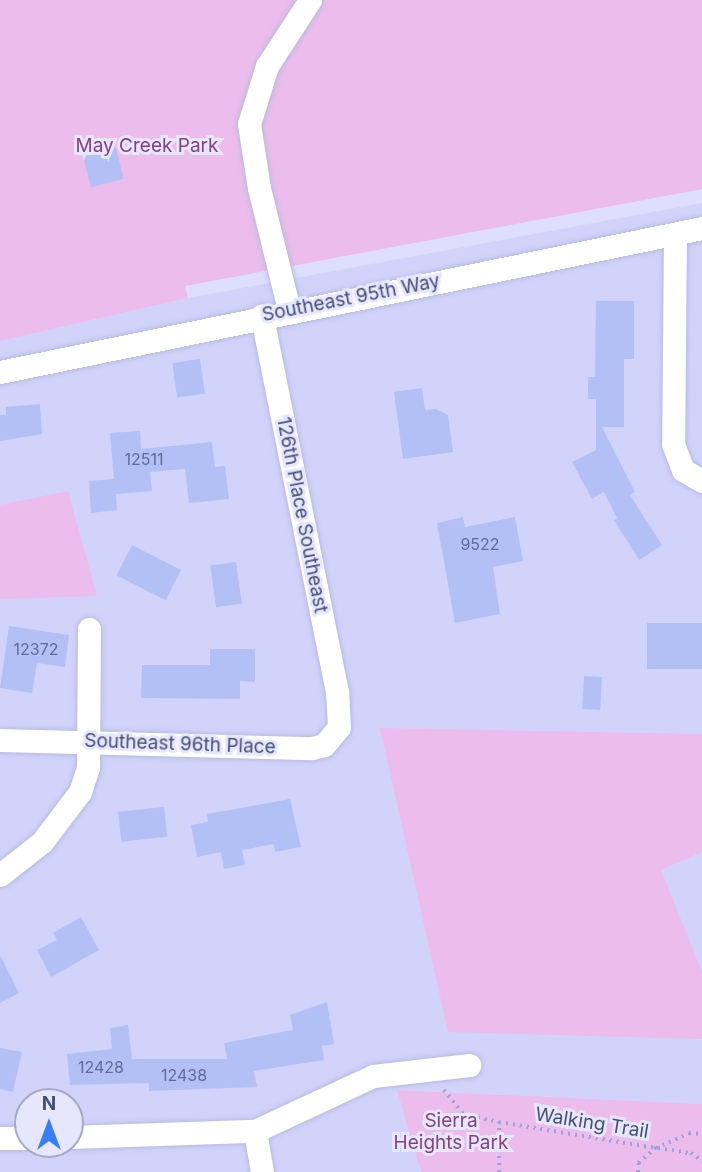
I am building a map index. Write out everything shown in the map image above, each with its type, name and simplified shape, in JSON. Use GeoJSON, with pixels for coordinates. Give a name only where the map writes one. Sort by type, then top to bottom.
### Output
{"type":"FeatureCollection","features":[{"type":"Feature","properties":{"kind":"street"},"geometry":{"type":"LineString","coordinates":[[289,310],[259,188],[249,124],[267,66],[310,0]]}},
{"type":"Feature","properties":{"kind":"street","name":"Southeast 95th Way"},"geometry":{"type":"LineString","coordinates":[[0,372],[262,315],[702,228]]}},
{"type":"Feature","properties":{"kind":"street"},"geometry":{"type":"LineString","coordinates":[[675,233],[673,444],[683,470],[698,479]]}},
{"type":"Feature","properties":{"kind":"street","name":"126th Place Southeast"},"geometry":{"type":"LineString","coordinates":[[262,315],[341,715]]}},
{"type":"Feature","properties":{"kind":"street"},"geometry":{"type":"LineString","coordinates":[[0,874],[42,842],[68,812],[88,766],[89,629]]}},
{"type":"Feature","properties":{"kind":"street","name":"Southeast 96th Place"},"geometry":{"type":"LineString","coordinates":[[0,740],[312,748],[332,737],[341,715]]}},
{"type":"Feature","properties":{"kind":"street"},"geometry":{"type":"LineString","coordinates":[[84,1137],[255,1131],[373,1076],[469,1065]]}},
{"type":"Feature","properties":{"kind":"street"},"geometry":{"type":"LineString","coordinates":[[255,1131],[262,1172]]}},
{"type":"Feature","properties":{"kind":"path","name":"Walking Trail"},"geometry":{"type":"LineString","coordinates":[[433,1068],[448,1097],[464,1115],[656,1147]]}},
{"type":"Feature","properties":{"kind":"path"},"geometry":{"type":"LineString","coordinates":[[499,1122],[499,1172]]}},
{"type":"Feature","properties":{"kind":"path"},"geometry":{"type":"LineString","coordinates":[[656,1147],[689,1133],[702,1135]]}},
{"type":"Feature","properties":{"kind":"path","name":"Walking Trail"},"geometry":{"type":"LineString","coordinates":[[639,1172],[639,1163],[656,1147]]}},
{"type":"Feature","properties":{"kind":"path"},"geometry":{"type":"LineString","coordinates":[[656,1147],[691,1153],[702,1161]]}},
{"type":"Feature","properties":{"kind":"shaded area"},"geometry":{"type":"Polygon","coordinates":[[[702,203],[702,1104],[398,1090],[421,1172],[0,1172],[0,341],[188,298],[702,203]]]}},
{"type":"Feature","properties":{"kind":"green space","name":"May Creek Park"},"geometry":{"type":"Polygon","coordinates":[[[0,0],[702,0],[702,189],[185,286],[188,298],[0,341],[0,0]]]}},
{"type":"Feature","properties":{"kind":"green space"},"geometry":{"type":"Polygon","coordinates":[[[68,491],[97,596],[0,599],[0,505],[68,491]]]}},
{"type":"Feature","properties":{"kind":"green space"},"geometry":{"type":"Polygon","coordinates":[[[380,728],[702,734],[702,852],[661,870],[702,972],[702,1039],[448,1032],[380,728]]]}},
{"type":"Feature","properties":{"kind":"green space","name":"Sierra Heights Park"},"geometry":{"type":"Polygon","coordinates":[[[397,1090],[702,1104],[702,1172],[421,1172],[397,1090]]]}},
{"type":"Feature","properties":{"kind":"building"},"geometry":{"type":"Polygon","coordinates":[[[116,148],[124,179],[91,187],[83,156],[116,148]]]}},
{"type":"Feature","properties":{"kind":"building"},"geometry":{"type":"Polygon","coordinates":[[[596,301],[634,301],[634,359],[624,359],[624,427],[602,427],[635,492],[630,495],[662,545],[639,560],[614,520],[617,518],[604,492],[592,499],[572,462],[596,450],[596,399],[588,399],[588,377],[595,377],[596,301]]]}},
{"type":"Feature","properties":{"kind":"building"},"geometry":{"type":"Polygon","coordinates":[[[200,359],[205,394],[177,398],[172,363],[200,359]]]}},
{"type":"Feature","properties":{"kind":"building"},"geometry":{"type":"Polygon","coordinates":[[[422,388],[425,410],[436,409],[448,415],[453,452],[403,459],[394,392],[422,388]]]}},
{"type":"Feature","properties":{"kind":"building"},"geometry":{"type":"Polygon","coordinates":[[[40,404],[42,434],[0,441],[0,415],[6,415],[6,407],[40,404]]]}},
{"type":"Feature","properties":{"kind":"building"},"geometry":{"type":"Polygon","coordinates":[[[140,431],[141,449],[212,442],[215,467],[225,466],[229,499],[189,503],[185,469],[150,472],[152,491],[116,494],[117,510],[91,513],[89,481],[114,479],[110,433],[140,431]]]}},
{"type":"Feature","properties":{"kind":"building"},"geometry":{"type":"Polygon","coordinates":[[[463,517],[465,527],[515,517],[523,561],[493,567],[500,614],[455,623],[437,523],[463,517]]]}},
{"type":"Feature","properties":{"kind":"building"},"geometry":{"type":"Polygon","coordinates":[[[132,545],[181,570],[166,600],[117,575],[132,545]]]}},
{"type":"Feature","properties":{"kind":"building"},"geometry":{"type":"Polygon","coordinates":[[[236,562],[242,604],[216,607],[210,566],[236,562]]]}},
{"type":"Feature","properties":{"kind":"building"},"geometry":{"type":"Polygon","coordinates":[[[647,623],[702,623],[702,669],[647,669],[647,623]]]}},
{"type":"Feature","properties":{"kind":"building"},"geometry":{"type":"Polygon","coordinates":[[[9,626],[69,635],[65,667],[37,663],[32,693],[0,688],[9,626]]]}},
{"type":"Feature","properties":{"kind":"building"},"geometry":{"type":"Polygon","coordinates":[[[210,649],[255,649],[255,682],[240,681],[240,699],[141,698],[142,665],[210,665],[210,649]]]}},
{"type":"Feature","properties":{"kind":"building"},"geometry":{"type":"Polygon","coordinates":[[[584,676],[602,677],[600,710],[582,709],[584,676]]]}},
{"type":"Feature","properties":{"kind":"building"},"geometry":{"type":"Polygon","coordinates":[[[290,799],[301,847],[275,852],[274,844],[242,850],[245,865],[224,869],[221,852],[197,857],[191,825],[208,822],[207,814],[290,799]]]}},
{"type":"Feature","properties":{"kind":"building"},"geometry":{"type":"Polygon","coordinates":[[[164,807],[167,837],[121,842],[118,812],[164,807]]]}},
{"type":"Feature","properties":{"kind":"building"},"geometry":{"type":"Polygon","coordinates":[[[81,917],[99,950],[51,977],[37,950],[57,940],[53,933],[81,917]]]}},
{"type":"Feature","properties":{"kind":"building"},"geometry":{"type":"Polygon","coordinates":[[[0,955],[19,993],[0,1003],[0,955]]]}},
{"type":"Feature","properties":{"kind":"building"},"geometry":{"type":"Polygon","coordinates":[[[327,1002],[334,1044],[322,1046],[324,1060],[254,1071],[257,1087],[149,1091],[149,1083],[70,1085],[67,1054],[112,1049],[110,1028],[128,1025],[132,1059],[227,1059],[224,1043],[293,1030],[290,1015],[327,1002]]]}},
{"type":"Feature","properties":{"kind":"building"},"geometry":{"type":"Polygon","coordinates":[[[0,1048],[22,1052],[13,1092],[0,1089],[0,1048]]]}}]}
